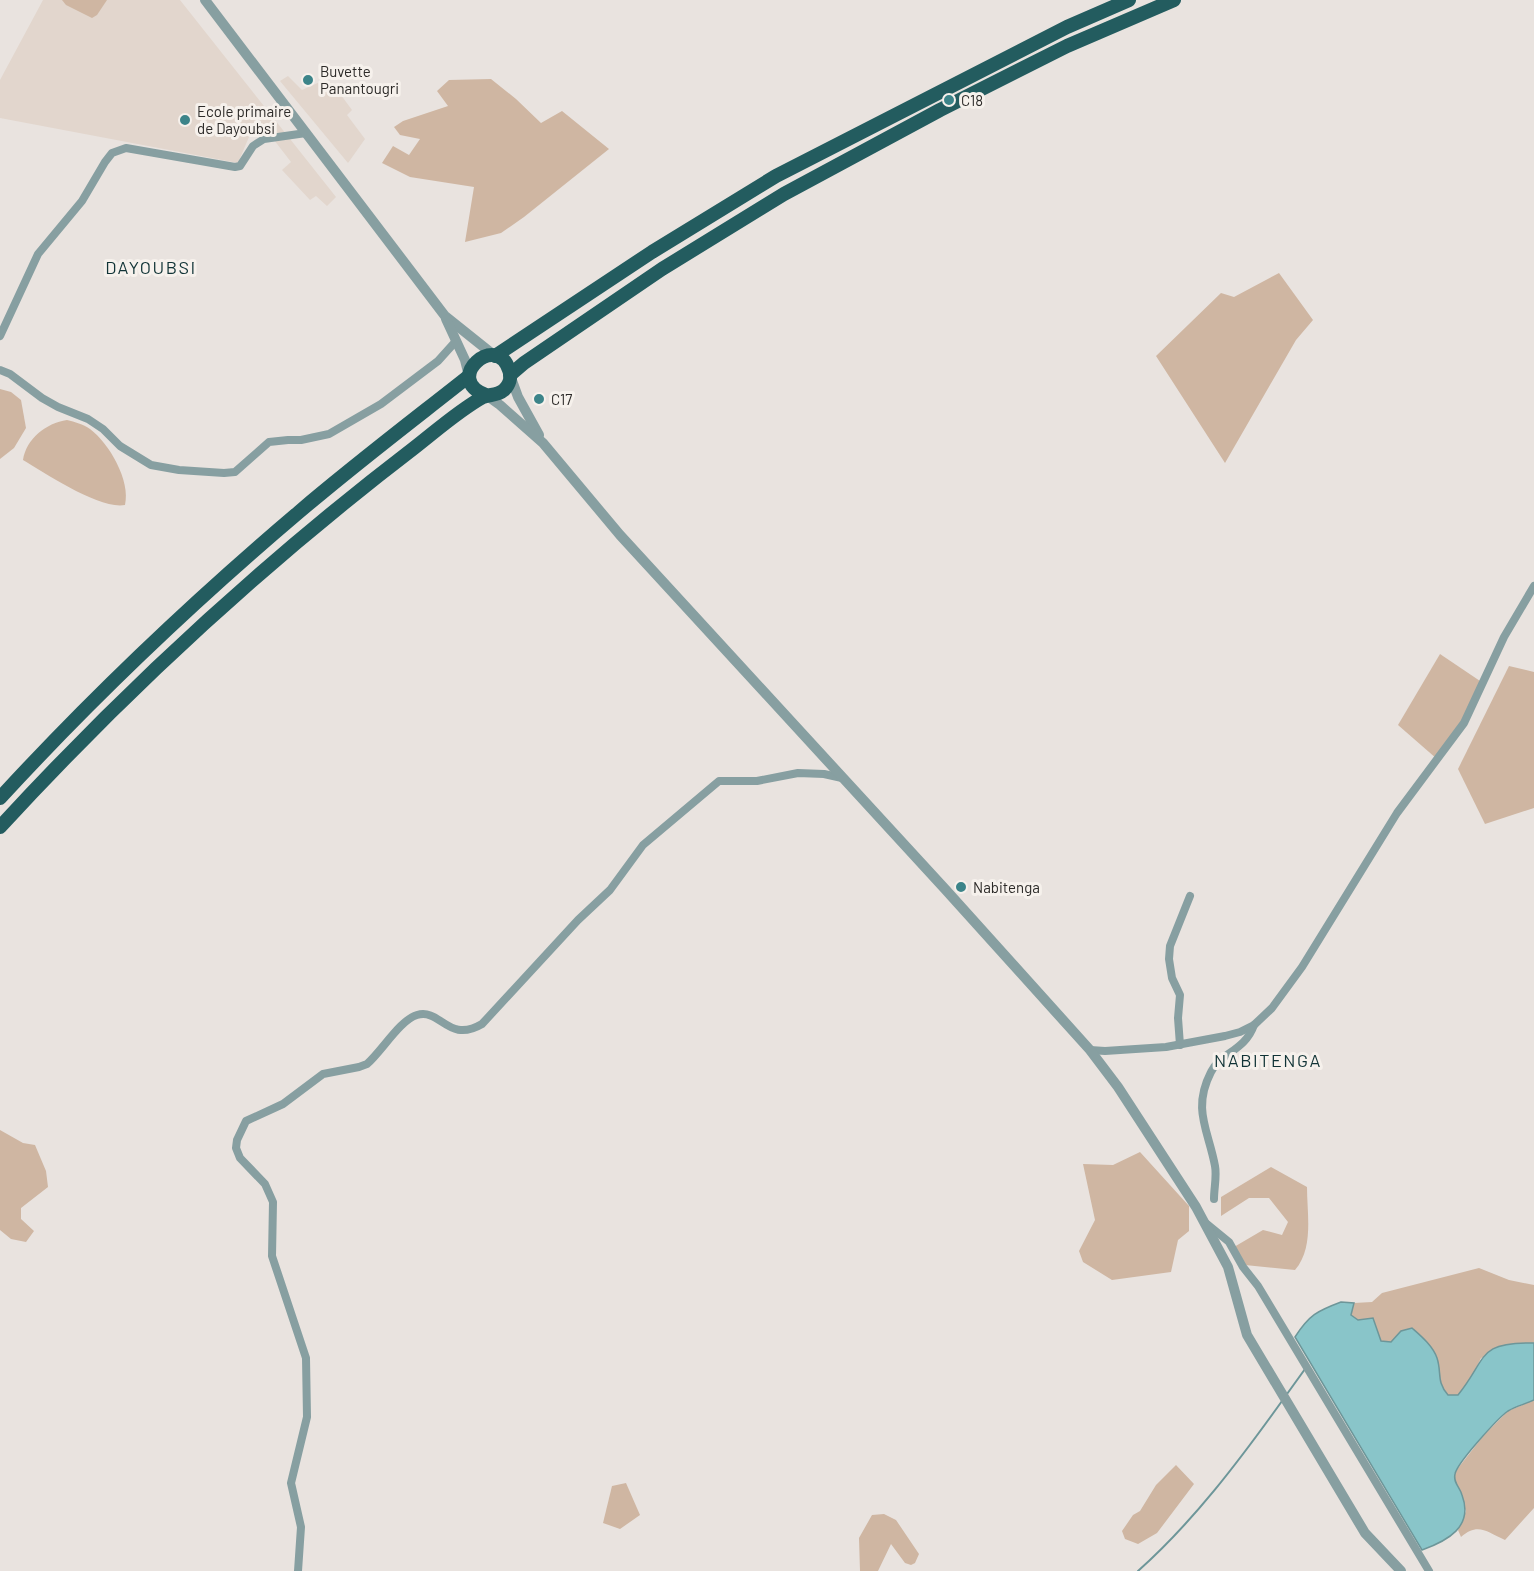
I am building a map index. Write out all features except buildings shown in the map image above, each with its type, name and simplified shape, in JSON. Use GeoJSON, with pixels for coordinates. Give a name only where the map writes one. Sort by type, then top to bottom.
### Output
{"type":"FeatureCollection","features":[{"type":"Feature","properties":{"kind":"highway"},"geometry":{"type":"LineString","coordinates":[[495,356],[652,252],[776,176],[1067,27],[1129,0]]}},
{"type":"Feature","properties":{"kind":"highway"},"geometry":{"type":"LineString","coordinates":[[510,375],[524,363],[662,269],[784,194],[940,110],[1067,46],[1174,0]]}},
{"type":"Feature","properties":{"kind":"highway"},"geometry":{"type":"LineString","coordinates":[[0,827],[93,729],[231,599],[391,465],[486,396],[503,391],[507,387],[510,375],[506,363],[489,355],[477,359],[470,370],[474,389],[486,396]]}},
{"type":"Feature","properties":{"kind":"highway"},"geometry":{"type":"LineString","coordinates":[[0,798],[78,717],[233,569],[300,511],[470,376]]}},
{"type":"Feature","properties":{"kind":"street"},"geometry":{"type":"LineString","coordinates":[[205,0],[445,316],[470,376]]}},
{"type":"Feature","properties":{"kind":"street"},"geometry":{"type":"LineString","coordinates":[[0,336],[38,254],[82,201],[98,171],[112,153],[126,148],[235,167],[240,166],[253,146],[264,138],[306,133]]}},
{"type":"Feature","properties":{"kind":"street"},"geometry":{"type":"LineString","coordinates":[[445,316],[495,356]]}},
{"type":"Feature","properties":{"kind":"street"},"geometry":{"type":"LineString","coordinates":[[0,370],[10,374],[58,407],[88,419],[103,429],[120,446],[151,465],[207,473],[224,473],[235,471],[269,442],[301,441],[329,434],[381,404],[438,361],[456,341]]}},
{"type":"Feature","properties":{"kind":"street"},"geometry":{"type":"LineString","coordinates":[[510,375],[518,397],[543,443]]}},
{"type":"Feature","properties":{"kind":"street"},"geometry":{"type":"LineString","coordinates":[[486,396],[500,405],[543,443],[620,535],[1090,1050],[1142,1122],[1202,1220],[1228,1267],[1247,1335],[1365,1533],[1401,1571]]}},
{"type":"Feature","properties":{"kind":"street"},"geometry":{"type":"LineString","coordinates":[[1090,1050],[1105,1051],[1180,1045],[1240,1032],[1254,1025],[1272,1008],[1292,981],[1397,813],[1464,723],[1495,655],[1534,586]]}},
{"type":"Feature","properties":{"kind":"street"},"geometry":{"type":"LineString","coordinates":[[298,1571],[301,1527],[291,1483],[307,1417],[306,1358],[272,1256],[273,1202],[265,1184],[240,1158],[236,1148],[239,1134],[246,1121],[283,1104],[323,1074],[367,1064],[410,1018],[420,1014],[432,1016],[452,1029],[460,1031],[472,1030],[482,1024],[578,920],[610,890],[643,845],[719,781],[757,781],[798,772],[842,778]]}},
{"type":"Feature","properties":{"kind":"street"},"geometry":{"type":"LineString","coordinates":[[1180,1045],[1178,1018],[1180,995],[1172,978],[1169,959],[1170,946],[1190,896]]}},
{"type":"Feature","properties":{"kind":"street"},"geometry":{"type":"LineString","coordinates":[[1214,1198],[1215,1168],[1205,1131],[1202,1093],[1212,1069],[1250,1037],[1254,1025]]}},
{"type":"Feature","properties":{"kind":"street"},"geometry":{"type":"LineString","coordinates":[[1202,1220],[1229,1242],[1243,1267],[1258,1286],[1429,1571]]}},
{"type":"Feature","properties":{"kind":"shaded area"},"geometry":{"type":"Polygon","coordinates":[[[43,0],[180,0],[336,197],[327,206],[316,196],[310,200],[282,170],[291,162],[257,118],[238,163],[0,118],[0,80],[43,0]]]}},
{"type":"Feature","properties":{"kind":"shaded area"},"geometry":{"type":"Polygon","coordinates":[[[62,0],[107,0],[97,15],[92,18],[66,5],[62,0]]]}},
{"type":"Feature","properties":{"kind":"shaded area"},"geometry":{"type":"Polygon","coordinates":[[[288,76],[302,90],[322,81],[332,83],[352,110],[347,115],[365,139],[348,163],[280,81],[288,76]]]}},
{"type":"Feature","properties":{"kind":"shaded area"},"geometry":{"type":"Polygon","coordinates":[[[491,79],[541,123],[562,111],[609,149],[501,233],[465,242],[474,187],[410,177],[382,163],[393,146],[409,155],[420,139],[400,135],[394,127],[403,121],[448,106],[437,91],[449,80],[491,79]]]}},
{"type":"Feature","properties":{"kind":"shaded area"},"geometry":{"type":"Polygon","coordinates":[[[1279,273],[1313,320],[1296,340],[1225,463],[1156,356],[1221,293],[1234,297],[1279,273]]]}},
{"type":"Feature","properties":{"kind":"shaded area"},"geometry":{"type":"Polygon","coordinates":[[[0,389],[11,392],[21,400],[26,428],[14,448],[0,459],[0,389]]]}},
{"type":"Feature","properties":{"kind":"shaded area"},"geometry":{"type":"Polygon","coordinates":[[[67,420],[90,429],[111,453],[125,485],[125,505],[114,505],[88,496],[23,460],[28,445],[38,433],[67,420]]]}},
{"type":"Feature","properties":{"kind":"shaded area"},"geometry":{"type":"Polygon","coordinates":[[[1440,654],[1483,683],[1473,706],[1437,759],[1398,725],[1440,654]]]}},
{"type":"Feature","properties":{"kind":"shaded area"},"geometry":{"type":"Polygon","coordinates":[[[1509,666],[1534,672],[1534,808],[1485,824],[1458,769],[1509,666]]]}},
{"type":"Feature","properties":{"kind":"shaded area"},"geometry":{"type":"Polygon","coordinates":[[[0,1130],[23,1143],[35,1145],[46,1171],[48,1187],[21,1208],[21,1219],[34,1231],[26,1242],[11,1239],[0,1230],[0,1130]]]}},
{"type":"Feature","properties":{"kind":"shaded area"},"geometry":{"type":"Polygon","coordinates":[[[1140,1152],[1189,1206],[1189,1231],[1178,1240],[1171,1272],[1112,1280],[1083,1262],[1079,1251],[1095,1220],[1083,1164],[1113,1165],[1140,1152]]]}},
{"type":"Feature","properties":{"kind":"shaded area"},"geometry":{"type":"Polygon","coordinates":[[[1271,1167],[1307,1187],[1307,1241],[1305,1252],[1295,1270],[1245,1265],[1234,1247],[1263,1230],[1282,1235],[1288,1222],[1269,1198],[1249,1198],[1221,1216],[1221,1197],[1271,1167]]]}},
{"type":"Feature","properties":{"kind":"shaded area"},"geometry":{"type":"Polygon","coordinates":[[[1479,1268],[1509,1280],[1534,1285],[1534,1343],[1520,1343],[1481,1358],[1470,1381],[1458,1395],[1448,1395],[1440,1385],[1437,1358],[1401,1331],[1391,1342],[1381,1341],[1351,1315],[1354,1303],[1372,1302],[1382,1293],[1479,1268]]]}},
{"type":"Feature","properties":{"kind":"shaded area"},"geometry":{"type":"Polygon","coordinates":[[[1534,1400],[1534,1508],[1505,1540],[1478,1529],[1467,1532],[1461,1537],[1458,1530],[1466,1511],[1454,1482],[1455,1472],[1484,1435],[1508,1411],[1534,1400]]]}},
{"type":"Feature","properties":{"kind":"shaded area"},"geometry":{"type":"Polygon","coordinates":[[[1176,1465],[1194,1484],[1157,1533],[1138,1544],[1125,1539],[1122,1531],[1133,1515],[1140,1511],[1156,1485],[1176,1465]]]}},
{"type":"Feature","properties":{"kind":"shaded area"},"geometry":{"type":"Polygon","coordinates":[[[626,1483],[640,1515],[620,1529],[603,1523],[612,1486],[626,1483]]]}},
{"type":"Feature","properties":{"kind":"shaded area"},"geometry":{"type":"Polygon","coordinates":[[[884,1514],[896,1520],[919,1554],[915,1563],[911,1565],[905,1563],[891,1544],[878,1571],[860,1571],[859,1538],[872,1515],[884,1514]]]}},
{"type":"Feature","properties":{"kind":"water"},"geometry":{"type":"Polygon","coordinates":[[[1341,1302],[1354,1303],[1351,1315],[1358,1320],[1373,1318],[1381,1341],[1391,1342],[1401,1331],[1412,1328],[1433,1349],[1441,1381],[1448,1395],[1458,1395],[1480,1362],[1492,1349],[1515,1343],[1534,1343],[1534,1400],[1511,1409],[1503,1415],[1478,1441],[1457,1468],[1456,1482],[1465,1506],[1461,1524],[1449,1537],[1422,1550],[1295,1337],[1314,1315],[1341,1302]]]}},
{"type":"Feature","properties":{"kind":"waterway"},"geometry":{"type":"LineString","coordinates":[[1287,1394],[1305,1369]]}},
{"type":"Feature","properties":{"kind":"waterway"},"geometry":{"type":"LineString","coordinates":[[1138,1571],[1178,1532],[1214,1490],[1282,1401]]}},
{"type":"Feature","properties":{"kind":"place","name":"Buvette Panantougri"},"geometry":{"type":"Point","coordinates":[308,80]}},
{"type":"Feature","properties":{"kind":"place","name":"C18"},"geometry":{"type":"Point","coordinates":[949,100]}},
{"type":"Feature","properties":{"kind":"place","name":"Ecole primaire de Dayoubsi"},"geometry":{"type":"Point","coordinates":[185,120]}},
{"type":"Feature","properties":{"kind":"place","name":"C17"},"geometry":{"type":"Point","coordinates":[539,399]}},
{"type":"Feature","properties":{"kind":"place","name":"Nabitenga"},"geometry":{"type":"Point","coordinates":[961,887]}},
{"type":"Feature","properties":{"kind":"district","name":"DAYOUBSI"},"geometry":{"type":"Point","coordinates":[151,267]}},
{"type":"Feature","properties":{"kind":"district","name":"NABITENGA"},"geometry":{"type":"Point","coordinates":[1268,1060]}}]}
